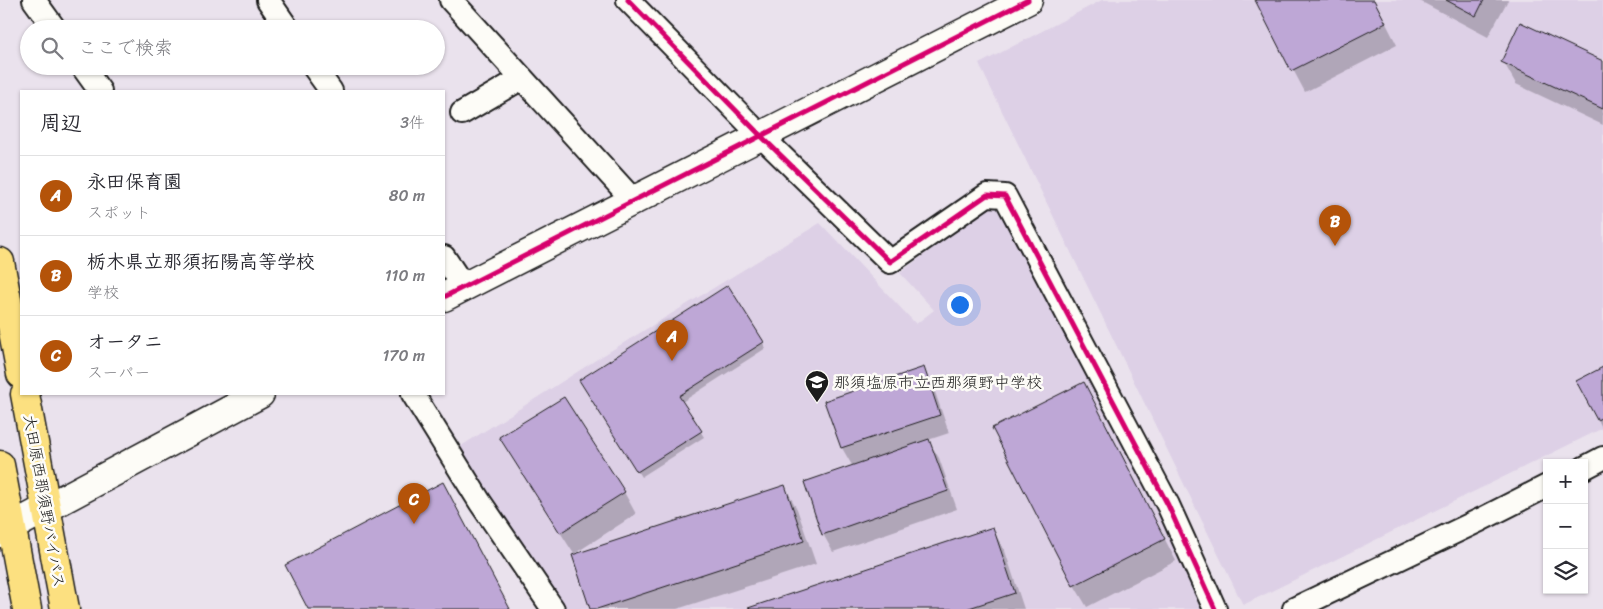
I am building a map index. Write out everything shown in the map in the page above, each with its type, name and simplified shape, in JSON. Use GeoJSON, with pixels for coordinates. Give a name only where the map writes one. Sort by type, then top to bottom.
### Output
{"type":"FeatureCollection","features":[{"type":"Feature","properties":{"kind":"highway"},"geometry":{"type":"LineString","coordinates":[[0,262],[20,369]]}},
{"type":"Feature","properties":{"kind":"highway","name":"大田原西那須野バイパス"},"geometry":{"type":"LineString","coordinates":[[25,395],[65,609]]}},
{"type":"Feature","properties":{"kind":"highway"},"geometry":{"type":"LineString","coordinates":[[0,465],[6,530],[27,609]]}},
{"type":"Feature","properties":{"kind":"street"},"geometry":{"type":"LineString","coordinates":[[34,0],[48,20]]}},
{"type":"Feature","properties":{"kind":"street"},"geometry":{"type":"LineString","coordinates":[[268,0],[282,20]]}},
{"type":"Feature","properties":{"kind":"street"},"geometry":{"type":"LineString","coordinates":[[451,0],[633,200]]}},
{"type":"Feature","properties":{"kind":"street"},"geometry":{"type":"LineString","coordinates":[[628,0],[760,135],[890,262],[987,195],[1006,196],[1168,505],[1215,609]]}},
{"type":"Feature","properties":{"kind":"street"},"geometry":{"type":"LineString","coordinates":[[445,260],[454,292],[1012,4]]}},
{"type":"Feature","properties":{"kind":"street"},"geometry":{"type":"LineString","coordinates":[[88,75],[99,90]]}},
{"type":"Feature","properties":{"kind":"street"},"geometry":{"type":"LineString","coordinates":[[320,75],[330,90]]}},
{"type":"Feature","properties":{"kind":"street"},"geometry":{"type":"LineString","coordinates":[[462,113],[522,78]]}},
{"type":"Feature","properties":{"kind":"street"},"geometry":{"type":"LineString","coordinates":[[6,530],[258,395]]}},
{"type":"Feature","properties":{"kind":"street"},"geometry":{"type":"LineString","coordinates":[[415,395],[480,502],[553,609]]}},
{"type":"Feature","properties":{"kind":"street"},"geometry":{"type":"LineString","coordinates":[[1588,466],[1603,458]]}},
{"type":"Feature","properties":{"kind":"street"},"geometry":{"type":"LineString","coordinates":[[1294,609],[1543,488]]}},
{"type":"Feature","properties":{"kind":"shaded area"},"geometry":{"type":"Polygon","coordinates":[[[1102,0],[1603,0],[1603,428],[1243,605],[979,64],[1102,0]]]}},
{"type":"Feature","properties":{"kind":"shaded area","name":"那須塩原市立西那須野中学校"},"geometry":{"type":"Polygon","coordinates":[[[992,203],[1012,217],[1209,609],[567,609],[458,448],[599,358],[820,223],[916,324],[934,310],[900,273],[992,203]]]}},
{"type":"Feature","properties":{"kind":"building"},"geometry":{"type":"Polygon","coordinates":[[[1255,0],[1374,0],[1386,23],[1291,71],[1255,0]]]}},
{"type":"Feature","properties":{"kind":"building"},"geometry":{"type":"Polygon","coordinates":[[[1446,0],[1484,0],[1476,16],[1446,0]]]}},
{"type":"Feature","properties":{"kind":"building"},"geometry":{"type":"Polygon","coordinates":[[[1520,22],[1603,61],[1603,109],[1501,62],[1520,22]]]}},
{"type":"Feature","properties":{"kind":"building"},"geometry":{"type":"Polygon","coordinates":[[[728,285],[764,342],[679,396],[702,431],[637,472],[579,380],[728,285]]]}},
{"type":"Feature","properties":{"kind":"building"},"geometry":{"type":"Polygon","coordinates":[[[924,367],[940,415],[841,448],[824,401],[924,367]]]}},
{"type":"Feature","properties":{"kind":"building"},"geometry":{"type":"Polygon","coordinates":[[[1603,367],[1603,417],[1597,420],[1576,381],[1603,367]]]}},
{"type":"Feature","properties":{"kind":"building"},"geometry":{"type":"Polygon","coordinates":[[[1084,382],[1165,539],[1073,586],[992,428],[1084,382]]]}},
{"type":"Feature","properties":{"kind":"building"},"geometry":{"type":"Polygon","coordinates":[[[564,397],[625,492],[560,533],[499,437],[564,397]]]}},
{"type":"Feature","properties":{"kind":"building"},"geometry":{"type":"Polygon","coordinates":[[[929,439],[948,491],[822,535],[804,482],[929,439]]]}},
{"type":"Feature","properties":{"kind":"building"},"geometry":{"type":"Polygon","coordinates":[[[443,482],[510,609],[308,609],[285,565],[443,482]]]}},
{"type":"Feature","properties":{"kind":"building"},"geometry":{"type":"Polygon","coordinates":[[[785,485],[804,541],[597,609],[590,609],[572,555],[785,485]]]}},
{"type":"Feature","properties":{"kind":"building"},"geometry":{"type":"Polygon","coordinates":[[[993,527],[1015,593],[966,609],[748,608],[993,527]]]}},
{"type":"Feature","properties":{"kind":"cycle path"},"geometry":{"type":"LineString","coordinates":[[628,0],[760,135],[890,262],[987,195],[1005,196],[1168,505],[1215,609]]}},
{"type":"Feature","properties":{"kind":"cycle path"},"geometry":{"type":"LineString","coordinates":[[445,296],[1028,0]]}},
{"type":"Feature","properties":{"kind":"place","name":"栃木県立那須拓陽高等学校"},"geometry":{"type":"Point","coordinates":[1335,246]}},
{"type":"Feature","properties":{"kind":"place","name":"永田保育園"},"geometry":{"type":"Point","coordinates":[672,361]}},
{"type":"Feature","properties":{"kind":"place","name":"那須塩原市立西那須野中学校"},"geometry":{"type":"Point","coordinates":[817,403]}},
{"type":"Feature","properties":{"kind":"place","name":"オータニ"},"geometry":{"type":"Point","coordinates":[414,524]}}]}
